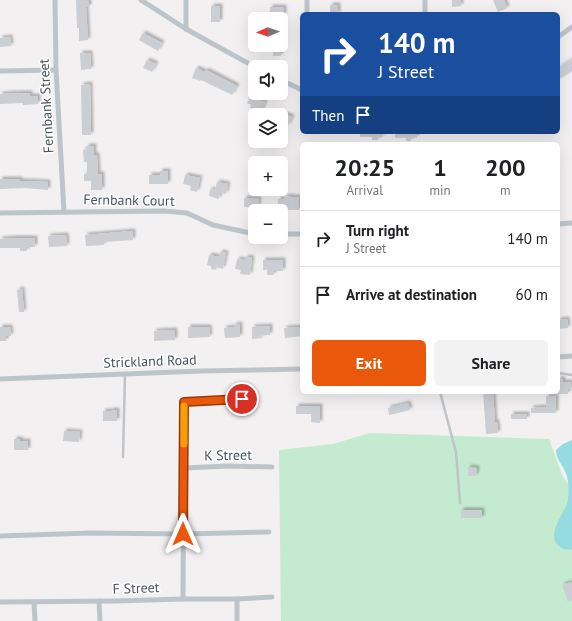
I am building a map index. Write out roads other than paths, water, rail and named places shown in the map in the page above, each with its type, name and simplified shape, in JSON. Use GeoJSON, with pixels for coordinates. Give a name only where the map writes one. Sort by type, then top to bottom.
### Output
{"type":"FeatureCollection","features":[{"type":"Feature","properties":{"kind":"street","name":"Fernbank Street"},"geometry":{"type":"LineString","coordinates":[[55,0],[56,70],[64,212]]}},
{"type":"Feature","properties":{"kind":"street"},"geometry":{"type":"LineString","coordinates":[[142,0],[186,29],[248,63]]}},
{"type":"Feature","properties":{"kind":"street"},"geometry":{"type":"LineString","coordinates":[[186,0],[186,29]]}},
{"type":"Feature","properties":{"kind":"street"},"geometry":{"type":"LineString","coordinates":[[307,0],[307,12]]}},
{"type":"Feature","properties":{"kind":"street"},"geometry":{"type":"LineString","coordinates":[[425,0],[426,12]]}},
{"type":"Feature","properties":{"kind":"street"},"geometry":{"type":"LineString","coordinates":[[560,36],[572,27]]}},
{"type":"Feature","properties":{"kind":"street"},"geometry":{"type":"LineString","coordinates":[[0,71],[56,70]]}},
{"type":"Feature","properties":{"kind":"street"},"geometry":{"type":"LineString","coordinates":[[288,83],[300,89]]}},
{"type":"Feature","properties":{"kind":"street","name":"Fernbank Court"},"geometry":{"type":"LineString","coordinates":[[0,213],[164,211],[187,213],[213,225],[248,232]]}},
{"type":"Feature","properties":{"kind":"street"},"geometry":{"type":"LineString","coordinates":[[560,224],[572,223]]}},
{"type":"Feature","properties":{"kind":"street"},"geometry":{"type":"LineString","coordinates":[[288,234],[300,234]]}},
{"type":"Feature","properties":{"kind":"street"},"geometry":{"type":"LineString","coordinates":[[560,357],[572,356]]}},
{"type":"Feature","properties":{"kind":"street","name":"Strickland Road"},"geometry":{"type":"LineString","coordinates":[[0,379],[300,369]]}},
{"type":"Feature","properties":{"kind":"street"},"geometry":{"type":"LineString","coordinates":[[183,599],[184,402],[256,398]]}},
{"type":"Feature","properties":{"kind":"street","name":"K Street"},"geometry":{"type":"LineString","coordinates":[[184,468],[229,466],[272,467]]}},
{"type":"Feature","properties":{"kind":"street"},"geometry":{"type":"LineString","coordinates":[[0,536],[90,533],[183,534],[269,532]]}},
{"type":"Feature","properties":{"kind":"street","name":"F Street"},"geometry":{"type":"LineString","coordinates":[[0,602],[237,599],[272,597]]}},
{"type":"Feature","properties":{"kind":"street"},"geometry":{"type":"LineString","coordinates":[[237,599],[237,621]]}},
{"type":"Feature","properties":{"kind":"street"},"geometry":{"type":"LineString","coordinates":[[99,601],[100,621]]}},
{"type":"Feature","properties":{"kind":"street"},"geometry":{"type":"LineString","coordinates":[[34,602],[35,621]]}},
{"type":"Feature","properties":{"kind":"lane"},"geometry":{"type":"LineString","coordinates":[[123,457],[125,374]]}},
{"type":"Feature","properties":{"kind":"lane"},"geometry":{"type":"LineString","coordinates":[[560,374],[572,375]]}},
{"type":"Feature","properties":{"kind":"lane"},"geometry":{"type":"LineString","coordinates":[[441,394],[456,452],[460,503]]}},
{"type":"Feature","properties":{"kind":"water"},"geometry":{"type":"Polygon","coordinates":[[[572,440],[572,549],[568,550],[560,547],[554,537],[556,526],[567,504],[569,493],[566,472],[556,454],[556,450],[563,444],[572,440]]]}}]}
